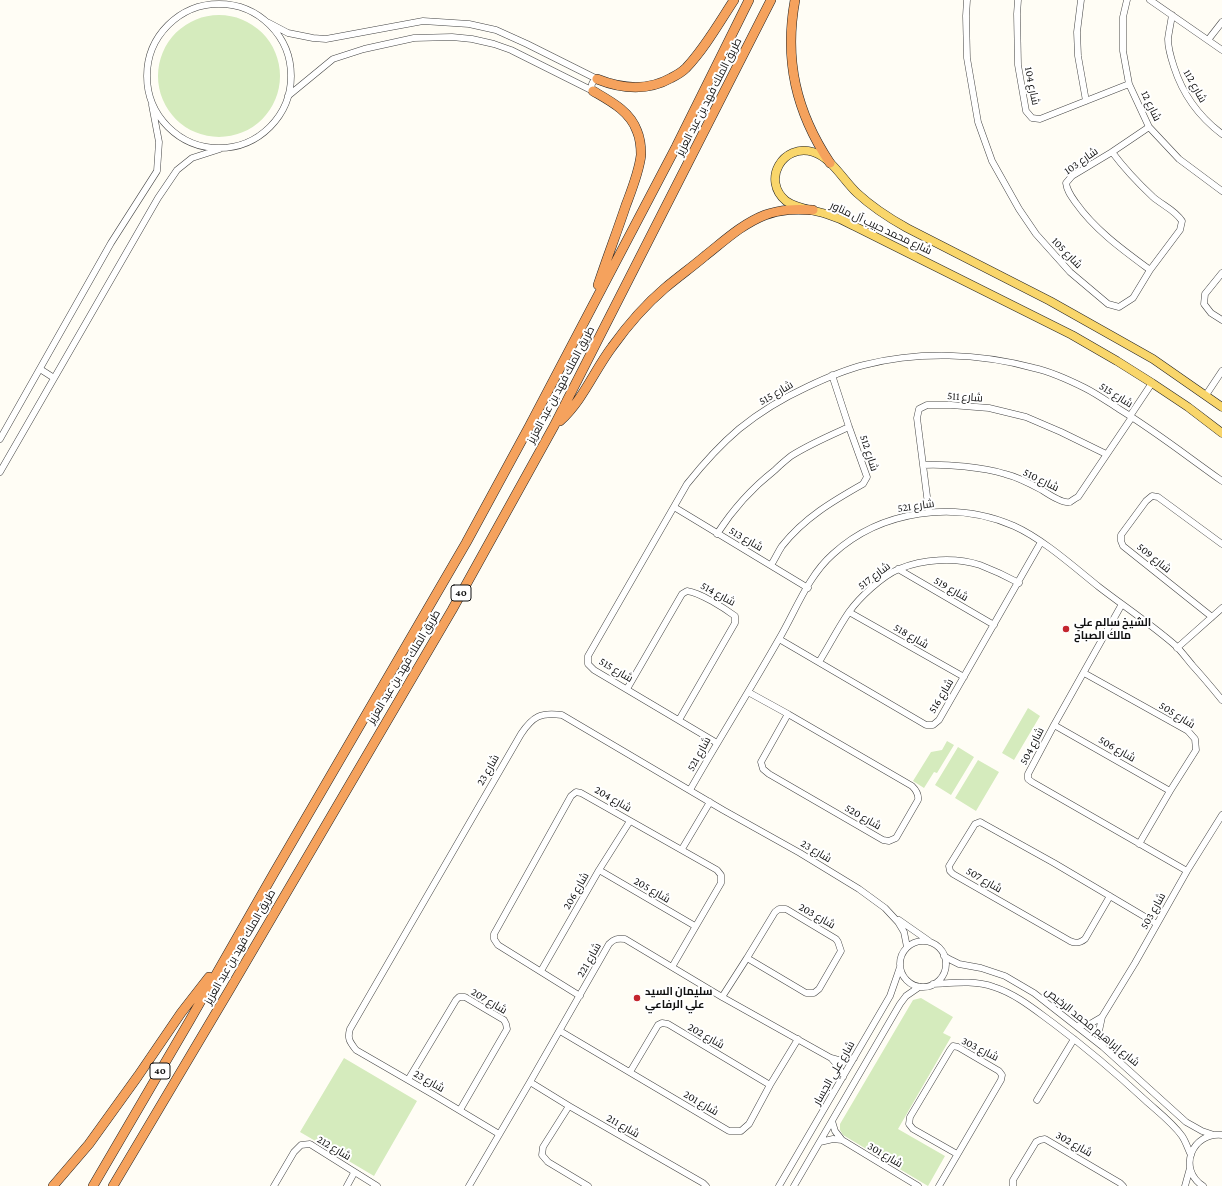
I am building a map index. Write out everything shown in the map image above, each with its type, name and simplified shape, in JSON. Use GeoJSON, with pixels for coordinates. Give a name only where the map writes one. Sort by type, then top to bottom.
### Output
{"type":"FeatureCollection","features":[{"type":"Feature","properties":{"kind":"highway"},"geometry":{"type":"LineString","coordinates":[[597,79],[620,86],[639,88],[664,82],[680,73],[686,68],[702,48],[734,0]]}},
{"type":"Feature","properties":{"kind":"highway","name":"طريق الملك فهد بن عبد العزيز"},"geometry":{"type":"LineString","coordinates":[[93,1186],[466,543],[588,316],[676,147],[749,0]]}},
{"type":"Feature","properties":{"kind":"highway","name":"طريق الملك فهد بن عبد العزيز"},"geometry":{"type":"LineString","coordinates":[[113,1186],[452,610],[554,426],[771,0]]}},
{"type":"Feature","properties":{"kind":"highway"},"geometry":{"type":"LineString","coordinates":[[795,0],[790,42],[796,88],[808,124],[830,163]]}},
{"type":"Feature","properties":{"kind":"highway"},"geometry":{"type":"LineString","coordinates":[[588,316],[636,177],[641,155],[638,131],[628,116],[611,101],[593,91]]}},
{"type":"Feature","properties":{"kind":"highway"},"geometry":{"type":"LineString","coordinates":[[554,426],[577,402],[604,358],[620,336],[647,305],[673,281],[739,229],[756,219],[784,210],[813,210]]}},
{"type":"Feature","properties":{"kind":"highway"},"geometry":{"type":"LineString","coordinates":[[53,1186],[89,1144],[181,1013],[226,956]]}},
{"type":"Feature","properties":{"kind":"highway"},"geometry":{"type":"LineString","coordinates":[[116,1186],[123,1170]]}},
{"type":"Feature","properties":{"kind":"main road","name":"شارع محمد حبيب آل مناور"},"geometry":{"type":"LineString","coordinates":[[1222,407],[1153,359],[1120,340],[885,216],[856,192],[825,158],[808,151],[799,151],[786,157],[777,168],[775,178],[779,192],[781,196],[790,203],[833,216],[861,229],[1050,324],[1117,361],[1152,383],[1188,407],[1222,433]]}},
{"type":"Feature","properties":{"kind":"street","name":"شارع 105"},"geometry":{"type":"LineString","coordinates":[[967,0],[967,58],[978,122],[992,161],[1019,209],[1036,234],[1070,272],[1108,304],[1119,308],[1133,298],[1150,270],[1180,230],[1182,221],[1178,216],[1154,198],[1128,173],[1112,152]]}},
{"type":"Feature","properties":{"kind":"street","name":"شارع 104"},"geometry":{"type":"LineString","coordinates":[[1018,0],[1018,65],[1026,112],[1032,118],[1040,119],[1129,84]]}},
{"type":"Feature","properties":{"kind":"street"},"geometry":{"type":"LineString","coordinates":[[1081,0],[1077,32],[1078,56],[1086,101]]}},
{"type":"Feature","properties":{"kind":"street","name":"شارع 12"},"geometry":{"type":"LineString","coordinates":[[1127,0],[1123,17],[1123,51],[1129,84],[1149,127],[1179,160],[1222,191]]}},
{"type":"Feature","properties":{"kind":"street"},"geometry":{"type":"LineString","coordinates":[[1150,0],[1222,50]]}},
{"type":"Feature","properties":{"kind":"street"},"geometry":{"type":"LineString","coordinates":[[0,439],[111,243],[157,171],[160,142],[147,83],[147,68],[152,50],[160,34],[172,21],[188,11],[204,6],[221,4],[238,7],[288,33],[326,39],[423,21],[469,24],[496,30],[597,79],[593,82],[593,91]]}},
{"type":"Feature","properties":{"kind":"street"},"geometry":{"type":"LineString","coordinates":[[0,472],[158,198],[177,170],[192,158],[222,148],[237,146],[251,141],[264,133],[283,110],[288,96],[291,77],[288,58],[284,46],[270,25],[254,14]]}},
{"type":"Feature","properties":{"kind":"street","name":"شارع 112"},"geometry":{"type":"LineString","coordinates":[[1172,14],[1168,39],[1171,58],[1178,81],[1194,108],[1211,126],[1222,134]]}},
{"type":"Feature","properties":{"kind":"street"},"geometry":{"type":"LineString","coordinates":[[1208,40],[1222,22]]}},
{"type":"Feature","properties":{"kind":"street"},"geometry":{"type":"LineString","coordinates":[[288,96],[333,59],[364,49],[414,38],[452,36],[494,44],[593,91]]}},
{"type":"Feature","properties":{"kind":"street"},"geometry":{"type":"LineString","coordinates":[[522,56],[527,44]]}},
{"type":"Feature","properties":{"kind":"street"},"geometry":{"type":"LineString","coordinates":[[150,98],[161,119],[178,135],[199,146],[222,148]]}},
{"type":"Feature","properties":{"kind":"street","name":"شارع 103"},"geometry":{"type":"LineString","coordinates":[[1149,127],[1112,152],[1072,176],[1066,183],[1067,189],[1086,217],[1113,242],[1150,270]]}},
{"type":"Feature","properties":{"kind":"street"},"geometry":{"type":"LineString","coordinates":[[1222,273],[1205,294],[1204,304],[1211,313],[1222,320]]}},
{"type":"Feature","properties":{"kind":"street","name":"شارع 515"},"geometry":{"type":"LineString","coordinates":[[717,743],[594,670],[588,664],[588,656],[687,484],[704,463],[739,428],[764,410],[783,399],[832,375],[864,365],[896,358],[931,355],[985,358],[1049,372],[1087,389],[1131,417],[1222,481]]}},
{"type":"Feature","properties":{"kind":"street"},"geometry":{"type":"LineString","coordinates":[[40,369],[54,378]]}},
{"type":"Feature","properties":{"kind":"street"},"geometry":{"type":"LineString","coordinates":[[1206,395],[1222,371]]}},
{"type":"Feature","properties":{"kind":"street"},"geometry":{"type":"LineString","coordinates":[[832,375],[849,427]]}},
{"type":"Feature","properties":{"kind":"street","name":"شارع 510"},"geometry":{"type":"LineString","coordinates":[[923,465],[935,464],[956,466],[1006,474],[1034,486],[1063,502],[1069,502],[1078,497],[1152,383]]}},
{"type":"Feature","properties":{"kind":"street","name":"شارع 511"},"geometry":{"type":"LineString","coordinates":[[929,512],[917,418],[920,409],[927,405],[989,408],[1026,417],[1106,454]]}},
{"type":"Feature","properties":{"kind":"street","name":"شارع 512"},"geometry":{"type":"LineString","coordinates":[[717,534],[726,519],[762,480],[791,457],[820,440],[849,427],[867,477],[866,480],[863,484],[812,516],[795,531],[781,548],[771,565]]}},
{"type":"Feature","properties":{"kind":"street","name":"شارع 509"},"geometry":{"type":"LineString","coordinates":[[1212,617],[1123,546],[1121,535],[1146,501],[1152,496],[1158,497],[1222,544]]}},
{"type":"Feature","properties":{"kind":"street","name":"شارع 513"},"geometry":{"type":"LineString","coordinates":[[674,507],[808,588]]}},
{"type":"Feature","properties":{"kind":"street","name":"شارع 521"},"geometry":{"type":"LineString","coordinates":[[690,790],[820,567],[834,554],[863,532],[893,519],[929,512],[961,512],[991,517],[1016,527],[1041,542],[1145,620],[1177,648],[1220,692],[1222,700]]}},
{"type":"Feature","properties":{"kind":"street","name":"شارع 516"},"geometry":{"type":"LineString","coordinates":[[779,639],[926,725],[933,725],[939,720],[1041,542]]}},
{"type":"Feature","properties":{"kind":"street","name":"شارع 517"},"geometry":{"type":"LineString","coordinates":[[819,662],[849,612],[864,595],[881,580],[898,569],[920,562],[959,561],[978,565],[1018,583]]}},
{"type":"Feature","properties":{"kind":"street","name":"شارع 519"},"geometry":{"type":"LineString","coordinates":[[898,569],[994,625]]}},
{"type":"Feature","properties":{"kind":"street","name":"شارع 514"},"geometry":{"type":"LineString","coordinates":[[627,689],[682,594],[687,591],[694,592],[729,611],[736,616],[735,623],[679,720]]}},
{"type":"Feature","properties":{"kind":"street","name":"شارع 504"},"geometry":{"type":"LineString","coordinates":[[1122,604],[1054,725],[1028,774],[1028,779],[1187,871]]}},
{"type":"Feature","properties":{"kind":"street"},"geometry":{"type":"LineString","coordinates":[[1177,648],[1222,608]]}},
{"type":"Feature","properties":{"kind":"street","name":"شارع 518"},"geometry":{"type":"LineString","coordinates":[[849,612],[964,677]]}},
{"type":"Feature","properties":{"kind":"street","name":"شارع 505"},"geometry":{"type":"LineString","coordinates":[[1084,673],[1188,731],[1195,739],[1196,750],[1139,844]]}},
{"type":"Feature","properties":{"kind":"street","name":"شارع 520"},"geometry":{"type":"LineString","coordinates":[[748,692],[788,714],[912,786],[915,789],[918,800],[896,838],[889,841],[883,840],[769,774],[763,769],[761,762],[788,714]]}},
{"type":"Feature","properties":{"kind":"street","name":"شارع 23"},"geometry":{"type":"LineString","coordinates":[[499,1134],[356,1050],[348,1036],[350,1029],[521,734],[532,720],[547,713],[562,715],[710,802],[800,852],[859,889],[892,915],[931,942]]}},
{"type":"Feature","properties":{"kind":"street","name":"شارع 506"},"geometry":{"type":"LineString","coordinates":[[1054,725],[1170,791]]}},
{"type":"Feature","properties":{"kind":"street","name":"شارع 204"},"geometry":{"type":"LineString","coordinates":[[580,996],[498,945],[494,939],[494,934],[571,796],[576,792],[582,793],[682,849],[717,870],[721,875],[721,883],[672,967]]}},
{"type":"Feature","properties":{"kind":"street"},"geometry":{"type":"LineString","coordinates":[[682,849],[710,802]]}},
{"type":"Feature","properties":{"kind":"street","name":"شارع 503"},"geometry":{"type":"LineString","coordinates":[[1103,1047],[1099,1031],[1102,1017],[1135,963],[1187,871],[1222,815]]}},
{"type":"Feature","properties":{"kind":"street","name":"شارع 206"},"geometry":{"type":"LineString","coordinates":[[540,971],[599,870],[630,821]]}},
{"type":"Feature","properties":{"kind":"street","name":"شارع 507"},"geometry":{"type":"LineString","coordinates":[[1110,896],[1085,939],[1081,942],[1075,943],[953,874],[950,871],[950,866],[975,824],[980,822],[1054,863],[1110,896],[1157,924]]}},
{"type":"Feature","properties":{"kind":"street","name":"شارع 205"},"geometry":{"type":"LineString","coordinates":[[599,870],[695,926]]}},
{"type":"Feature","properties":{"kind":"street","name":"شارع 203"},"geometry":{"type":"LineString","coordinates":[[722,997],[775,912],[779,909],[786,910],[836,939],[841,951],[819,989],[814,993],[806,993],[747,958]]}},
{"type":"Feature","properties":{"kind":"street","name":"شارع 23"},"geometry":{"type":"LineString","coordinates":[[892,915],[904,932],[907,947]]}},
{"type":"Feature","properties":{"kind":"street","name":"شارع 221"},"geometry":{"type":"LineString","coordinates":[[469,1186],[610,944],[619,938],[624,939],[722,997],[831,1058],[842,1061],[854,1058]]}},
{"type":"Feature","properties":{"kind":"street"},"geometry":{"type":"LineString","coordinates":[[918,941],[931,942],[941,950],[946,962],[945,969],[939,981],[926,987],[919,987],[906,980],[902,974],[900,967],[901,954],[912,943],[918,941]]}},
{"type":"Feature","properties":{"kind":"street","name":"شارع إبراهيم محمد الرخيص"},"geometry":{"type":"LineString","coordinates":[[944,956],[959,964],[993,972],[1016,982],[1034,993],[1103,1047],[1186,1122],[1202,1131],[1214,1135]]}},
{"type":"Feature","properties":{"kind":"street","name":"شارع علي الجسار"},"geometry":{"type":"LineString","coordinates":[[779,1186],[890,996],[900,967]]}},
{"type":"Feature","properties":{"kind":"street","name":"شارع إبراهيم محمد الرخيص"},"geometry":{"type":"LineString","coordinates":[[933,984],[966,982],[979,983],[995,987],[1030,1006],[1074,1039],[1127,1084],[1176,1129],[1186,1142],[1191,1155]]}},
{"type":"Feature","properties":{"kind":"street","name":"شارع علي الجسار"},"geometry":{"type":"LineString","coordinates":[[795,1184],[900,1004],[906,996],[919,987]]}},
{"type":"Feature","properties":{"kind":"street","name":"شارع 207"},"geometry":{"type":"LineString","coordinates":[[408,1080],[456,1000],[459,997],[465,997],[504,1020],[507,1029],[460,1110]]}},
{"type":"Feature","properties":{"kind":"street"},"geometry":{"type":"LineString","coordinates":[[1077,1026],[1090,1024],[1102,1017]]}},
{"type":"Feature","properties":{"kind":"street","name":"شارع 202"},"geometry":{"type":"LineString","coordinates":[[630,1072],[658,1025],[662,1023],[668,1024],[770,1084]]}},
{"type":"Feature","properties":{"kind":"street","name":"شارع 201"},"geometry":{"type":"LineString","coordinates":[[560,1031],[729,1131],[741,1131],[749,1124],[770,1084],[798,1039]]}},
{"type":"Feature","properties":{"kind":"street"},"geometry":{"type":"LineString","coordinates":[[1037,1100],[1074,1039]]}},
{"type":"Feature","properties":{"kind":"street","name":"شارع 303"},"geometry":{"type":"LineString","coordinates":[[939,1186],[1001,1080],[1002,1075],[999,1071],[958,1047],[953,1046],[910,1117],[909,1124],[913,1128],[957,1154]]}},
{"type":"Feature","properties":{"kind":"street","name":"شارع 221"},"geometry":{"type":"LineString","coordinates":[[831,1058],[839,1067],[843,1078]]}},
{"type":"Feature","properties":{"kind":"street","name":"شارع 211"},"geometry":{"type":"LineString","coordinates":[[530,1082],[706,1186]]}},
{"type":"Feature","properties":{"kind":"street"},"geometry":{"type":"LineString","coordinates":[[569,1106],[543,1147],[542,1155],[548,1162],[588,1186]]}},
{"type":"Feature","properties":{"kind":"street","name":"شارع 301"},"geometry":{"type":"LineString","coordinates":[[832,1121],[835,1132],[842,1140],[918,1186]]}},
{"type":"Feature","properties":{"kind":"street"},"geometry":{"type":"LineString","coordinates":[[1185,1186],[1191,1155],[1195,1146],[1203,1138],[1214,1135],[1222,1135]]}},
{"type":"Feature","properties":{"kind":"street"},"geometry":{"type":"LineString","coordinates":[[820,1142],[833,1139],[842,1140]]}},
{"type":"Feature","properties":{"kind":"street","name":"شارع 302"},"geometry":{"type":"LineString","coordinates":[[1013,1186],[1014,1180],[1036,1142],[1045,1139],[1123,1186]]}},
{"type":"Feature","properties":{"kind":"street","name":"شارع 212"},"geometry":{"type":"LineString","coordinates":[[274,1186],[294,1152],[301,1145],[310,1144],[354,1173],[377,1186]]}},
{"type":"Feature","properties":{"kind":"street"},"geometry":{"type":"LineString","coordinates":[[1190,1166],[1194,1176],[1203,1186]]}},
{"type":"Feature","properties":{"kind":"street"},"geometry":{"type":"LineString","coordinates":[[346,1186],[354,1173]]}},
{"type":"Feature","properties":{"kind":"street"},"geometry":{"type":"LineString","coordinates":[[785,1176],[789,1182],[795,1184]]}},
{"type":"Feature","properties":{"kind":"green space"},"geometry":{"type":"Polygon","coordinates":[[[219,15],[231,16],[242,20],[253,25],[262,33],[270,42],[275,53],[279,64],[279,88],[275,99],[270,110],[262,119],[253,127],[242,132],[231,136],[219,137],[207,136],[196,132],[185,127],[176,119],[168,110],[163,99],[159,88],[158,76],[159,64],[163,53],[168,42],[176,33],[185,25],[196,20],[207,16],[219,15]]]}},
{"type":"Feature","properties":{"kind":"green space"},"geometry":{"type":"Polygon","coordinates":[[[1028,708],[1040,716],[1014,760],[1002,753],[1028,708]]]}},
{"type":"Feature","properties":{"kind":"green space"},"geometry":{"type":"Polygon","coordinates":[[[947,741],[954,745],[937,773],[934,772],[924,788],[913,781],[931,752],[942,750],[947,741]]]}},
{"type":"Feature","properties":{"kind":"green space"},"geometry":{"type":"Polygon","coordinates":[[[958,747],[974,757],[951,795],[935,785],[958,747]]]}},
{"type":"Feature","properties":{"kind":"green space"},"geometry":{"type":"Polygon","coordinates":[[[978,760],[999,772],[976,811],[955,798],[978,760]]]}},
{"type":"Feature","properties":{"kind":"green space"},"geometry":{"type":"Polygon","coordinates":[[[921,998],[953,1017],[943,1033],[951,1037],[898,1129],[945,1156],[928,1186],[843,1135],[840,1130],[840,1124],[913,1000],[921,998]]]}},
{"type":"Feature","properties":{"kind":"green space"},"geometry":{"type":"Polygon","coordinates":[[[344,1058],[417,1101],[374,1176],[342,1157],[343,1155],[337,1152],[336,1153],[300,1132],[344,1058]]]}},
{"type":"Feature","properties":{"kind":"place","name":"الشيخ سالم علي مالك الصباح"},"geometry":{"type":"Point","coordinates":[1066,629]}},
{"type":"Feature","properties":{"kind":"place","name":"سليمان السيد علي الرفاعي"},"geometry":{"type":"Point","coordinates":[637,998]}}]}
